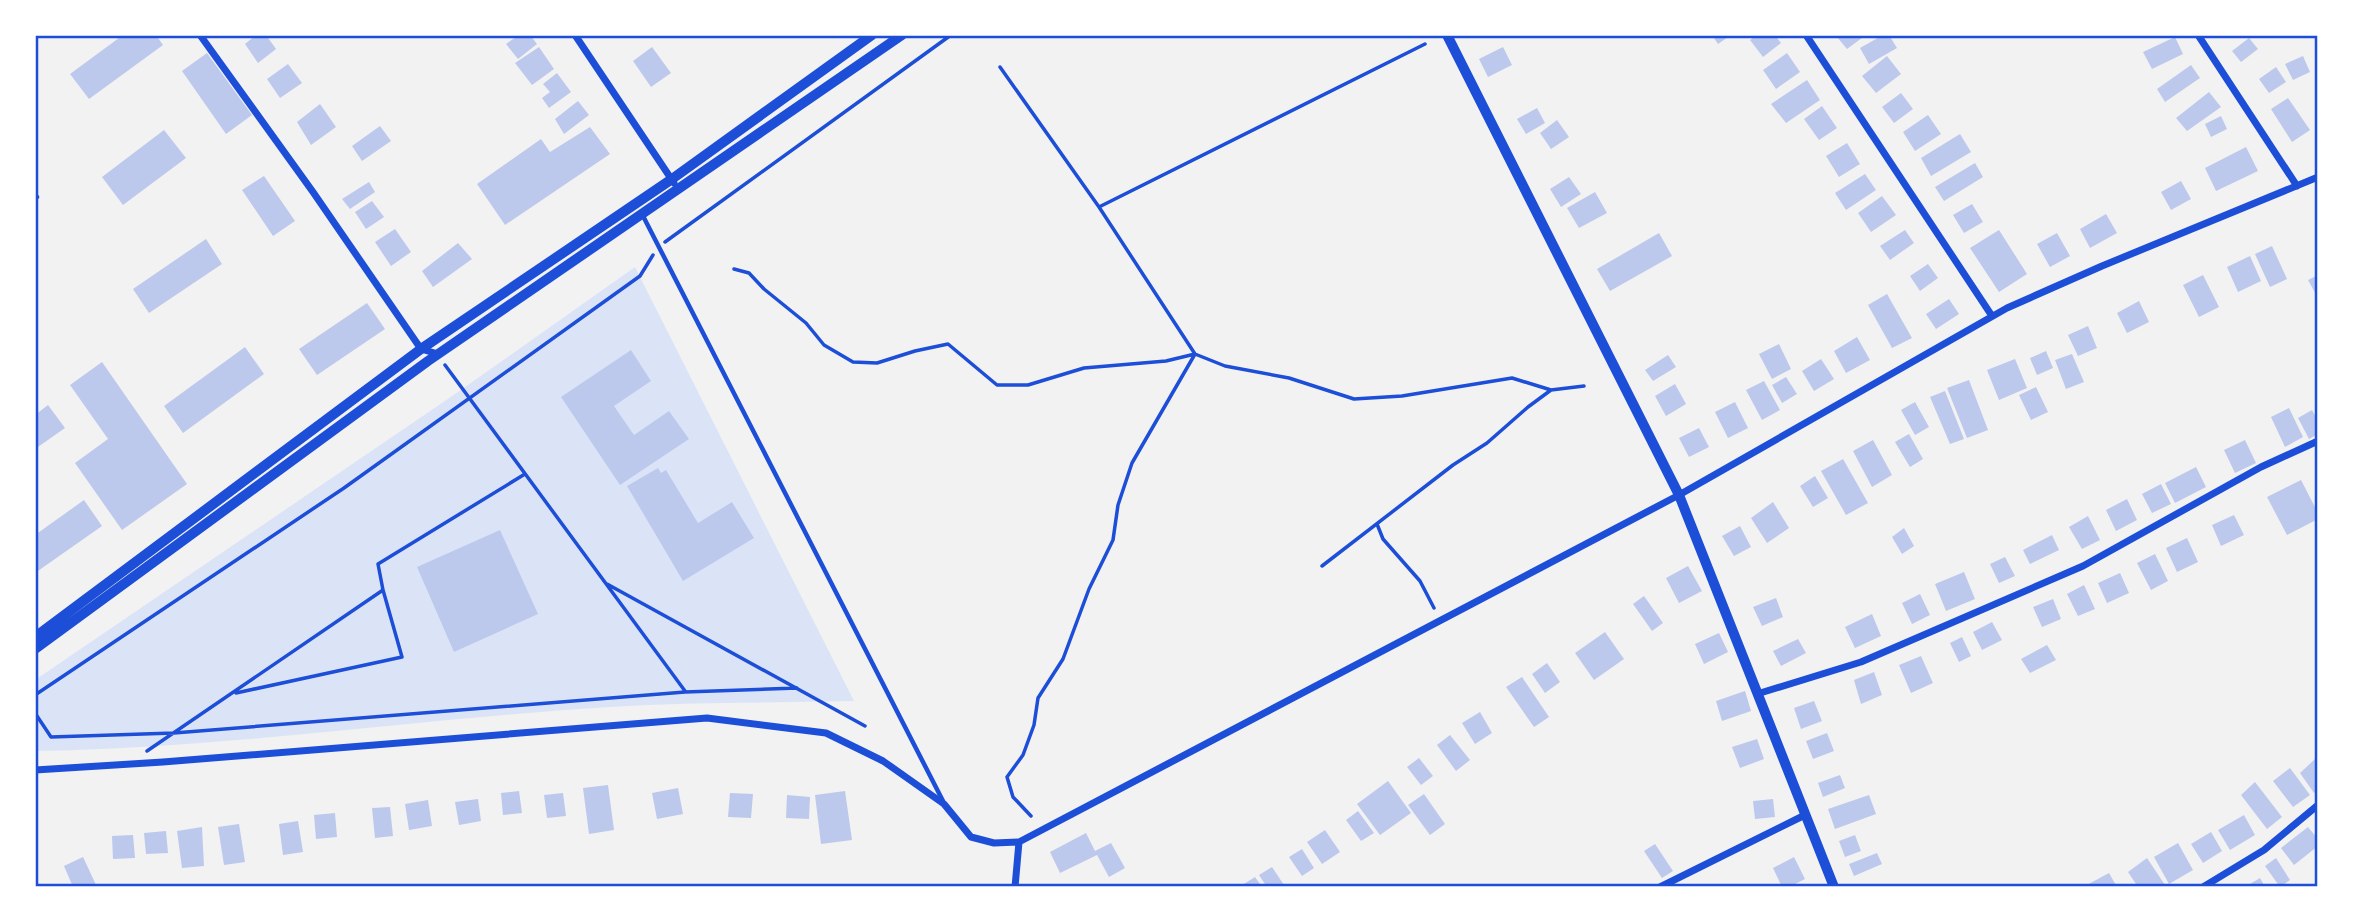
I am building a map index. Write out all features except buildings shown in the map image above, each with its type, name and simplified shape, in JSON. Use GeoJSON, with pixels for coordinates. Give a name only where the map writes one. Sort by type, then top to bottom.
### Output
{"type":"FeatureCollection","features":[{"type":"Feature","properties":{"kind":"main road"},"geometry":{"type":"LineString","coordinates":[[35,649],[438,354],[642,213],[675,183],[872,35]]}},
{"type":"Feature","properties":{"kind":"main road"},"geometry":{"type":"LineString","coordinates":[[35,637],[421,349],[902,35]]}},
{"type":"Feature","properties":{"kind":"street"},"geometry":{"type":"LineString","coordinates":[[200,35],[421,349],[438,354]]}},
{"type":"Feature","properties":{"kind":"street"},"geometry":{"type":"LineString","coordinates":[[575,35],[675,183]]}},
{"type":"Feature","properties":{"kind":"street"},"geometry":{"type":"LineString","coordinates":[[1447,35],[1679,495],[1834,887]]}},
{"type":"Feature","properties":{"kind":"street"},"geometry":{"type":"LineString","coordinates":[[1806,35],[1992,316]]}},
{"type":"Feature","properties":{"kind":"street"},"geometry":{"type":"LineString","coordinates":[[2197,35],[2297,186]]}},
{"type":"Feature","properties":{"kind":"street"},"geometry":{"type":"LineString","coordinates":[[35,770],[707,718],[826,733],[883,761],[944,804],[971,837],[994,843],[1019,842],[1679,495],[1992,316],[2102,265],[2318,177]]}},
{"type":"Feature","properties":{"kind":"street"},"geometry":{"type":"LineString","coordinates":[[1757,694],[1861,662],[2083,566],[2261,467],[2318,441]]}},
{"type":"Feature","properties":{"kind":"street"},"geometry":{"type":"LineString","coordinates":[[2203,887],[2264,850],[2318,805]]}},
{"type":"Feature","properties":{"kind":"street"},"geometry":{"type":"LineString","coordinates":[[1660,887],[1805,815]]}},
{"type":"Feature","properties":{"kind":"street"},"geometry":{"type":"LineString","coordinates":[[1015,887],[1019,842]]}},
{"type":"Feature","properties":{"kind":"lane"},"geometry":{"type":"LineString","coordinates":[[642,213],[944,804]]}},
{"type":"Feature","properties":{"kind":"path"},"geometry":{"type":"LineString","coordinates":[[35,695],[344,488],[640,276],[658,247],[951,35]]}},
{"type":"Feature","properties":{"kind":"path"},"geometry":{"type":"LineString","coordinates":[[1099,207],[1425,44]]}},
{"type":"Feature","properties":{"kind":"path"},"geometry":{"type":"LineString","coordinates":[[1000,67],[1099,207],[1195,354],[1225,366],[1289,378],[1354,399],[1402,397],[1512,379],[1551,390],[1584,386]]}},
{"type":"Feature","properties":{"kind":"path"},"geometry":{"type":"LineString","coordinates":[[734,269],[749,273],[772,296],[806,323],[824,345],[853,362],[877,363],[948,344],[997,384],[1028,385],[1084,368],[1166,361],[1195,354]]}},
{"type":"Feature","properties":{"kind":"path"},"geometry":{"type":"LineString","coordinates":[[438,354],[685,692]]}},
{"type":"Feature","properties":{"kind":"path"},"geometry":{"type":"LineString","coordinates":[[1031,816],[1013,797],[1007,777],[1023,755],[1034,725],[1038,698],[1063,659],[1089,589],[1113,540],[1118,505],[1132,463],[1195,354]]}},
{"type":"Feature","properties":{"kind":"path"},"geometry":{"type":"LineString","coordinates":[[1322,566],[1453,465],[1487,443],[1551,390]]}},
{"type":"Feature","properties":{"kind":"path"},"geometry":{"type":"LineString","coordinates":[[232,694],[402,657],[383,590],[379,564],[526,474]]}},
{"type":"Feature","properties":{"kind":"path"},"geometry":{"type":"LineString","coordinates":[[1377,523],[1383,539],[1420,581],[1434,608]]}},
{"type":"Feature","properties":{"kind":"path"},"geometry":{"type":"LineString","coordinates":[[605,583],[865,726]]}},
{"type":"Feature","properties":{"kind":"path"},"geometry":{"type":"LineString","coordinates":[[146,752],[383,590]]}},
{"type":"Feature","properties":{"kind":"path"},"geometry":{"type":"LineString","coordinates":[[35,713],[51,737],[174,733],[685,692],[797,688]]}},
{"type":"Feature","properties":{"kind":"shaded area"},"geometry":{"type":"Polygon","coordinates":[[[635,267],[854,701],[610,707],[179,745],[35,751],[35,680],[458,392],[635,267]]]}}]}
